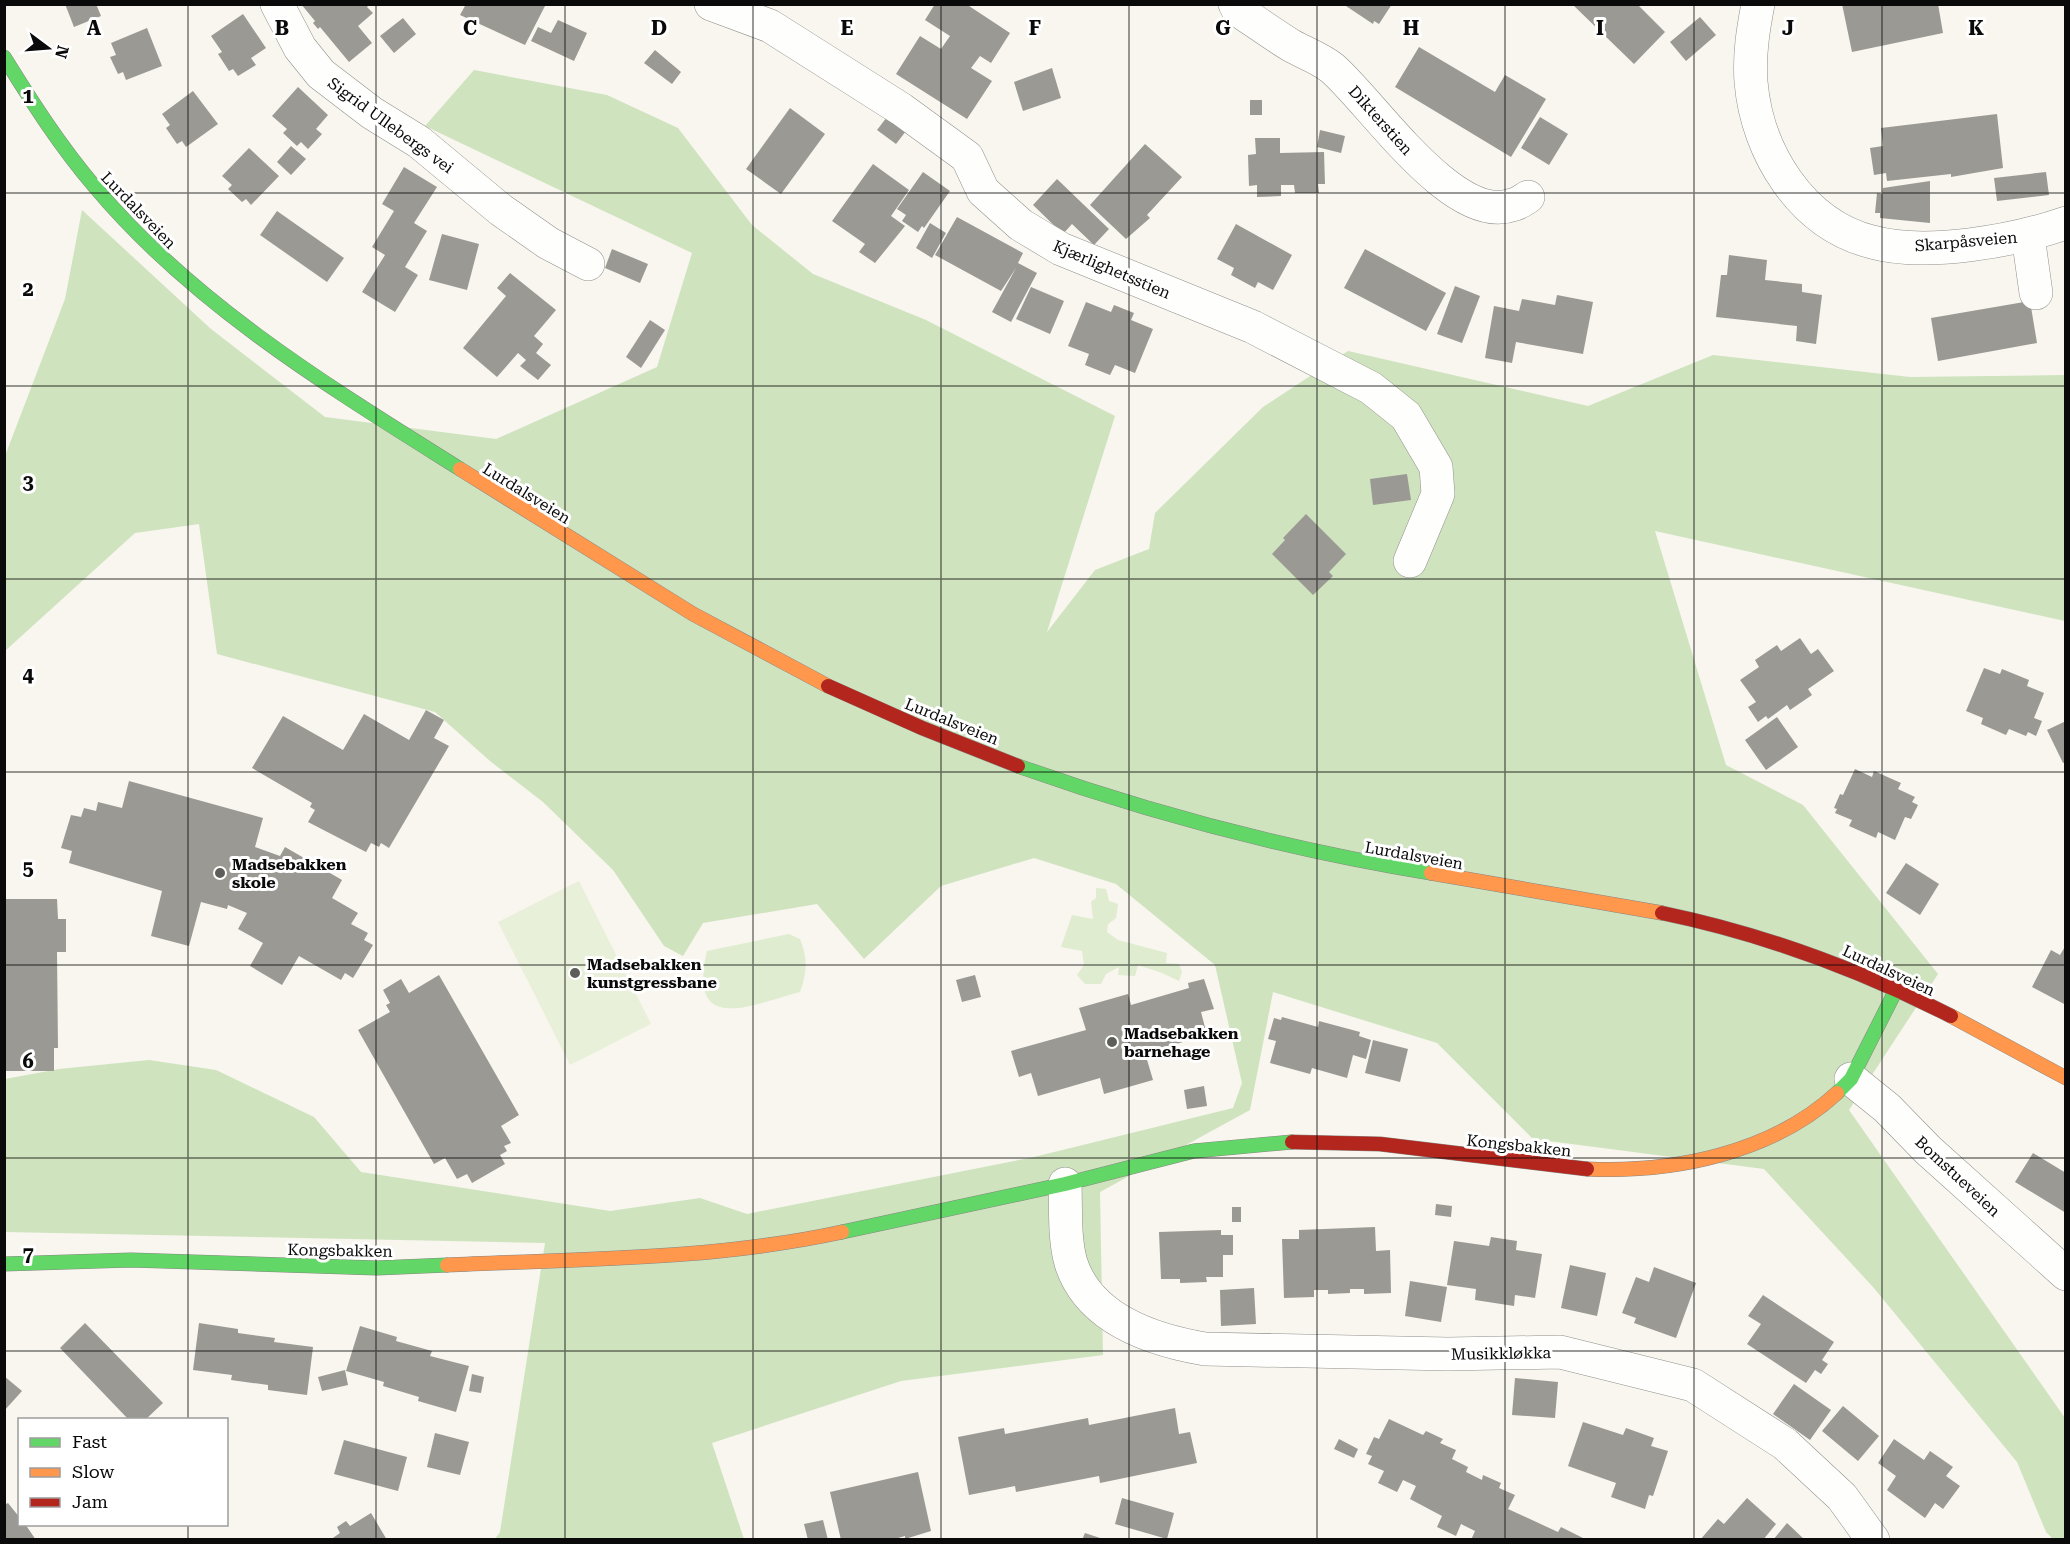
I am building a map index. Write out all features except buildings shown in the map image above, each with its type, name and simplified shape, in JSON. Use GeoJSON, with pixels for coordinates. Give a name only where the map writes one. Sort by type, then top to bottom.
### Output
{"type":"FeatureCollection","features":[{"type":"Feature","properties":{"kind":"main road","name":"Lurdalsveien"},"geometry":{"type":"LineString","coordinates":[[4,57],[53,135],[116,213],[187,281],[266,341],[399,431],[618,570],[730,635],[831,687],[917,726],[1026,769],[1163,813],[1266,841],[1373,865],[1685,918],[1807,951],[1896,990],[1982,1032],[2066,1078]]}},
{"type":"Feature","properties":{"kind":"main road","name":"Kongsbakken"},"geometry":{"type":"LineString","coordinates":[[4,1264],[131,1260],[377,1268],[674,1255],[809,1239],[1065,1185],[1194,1151],[1302,1141],[1380,1144],[1551,1166],[1607,1169],[1648,1168],[1699,1160],[1771,1138],[1818,1110],[1851,1079],[1896,990]]}},
{"type":"Feature","properties":{"kind":"street","name":"Sigrid Ullebergs vei"},"geometry":{"type":"LineString","coordinates":[[277,4],[300,48],[321,74],[372,113],[419,142],[501,210],[548,243],[588,264]]}},
{"type":"Feature","properties":{"kind":"street","name":"Kjærlighetsstien"},"geometry":{"type":"LineString","coordinates":[[711,4],[770,26],[901,109],[967,157],[983,191],[1021,225],[1061,249],[1253,327],[1371,388],[1406,416],[1436,467],[1438,495],[1410,561]]}},
{"type":"Feature","properties":{"kind":"street","name":"Skarpåsveien"},"geometry":{"type":"LineString","coordinates":[[1758,4],[1751,39],[1751,82],[1764,139],[1788,184],[1809,208],[1837,229],[1873,243],[1918,247],[2028,236],[2066,223]]}},
{"type":"Feature","properties":{"kind":"street","name":"Dikterstien"},"geometry":{"type":"LineString","coordinates":[[1237,7],[1292,45],[1330,67],[1362,98],[1385,128],[1417,161],[1444,184],[1482,205],[1510,206],[1528,197]]}},
{"type":"Feature","properties":{"kind":"street","name":"Skarpåsveien"},"geometry":{"type":"LineString","coordinates":[[2028,236],[2036,292]]}},
{"type":"Feature","properties":{"kind":"street","name":"Bomstueveien"},"geometry":{"type":"LineString","coordinates":[[1851,1079],[1887,1108],[1928,1150],[2066,1274]]}},
{"type":"Feature","properties":{"kind":"street","name":"Musikkløkka"},"geometry":{"type":"LineString","coordinates":[[1065,1185],[1071,1262],[1082,1289],[1108,1313],[1135,1329],[1171,1343],[1205,1349],[1448,1354],[1560,1352],[1693,1385],[1785,1444],[1842,1497],[1873,1539]]}},
{"type":"Feature","properties":{"kind":"green space"},"geometry":{"type":"Polygon","coordinates":[[[474,70],[607,95],[678,128],[752,225],[813,274],[926,320],[1115,416],[1047,632],[1095,570],[1149,549],[1155,513],[1263,407],[1348,351],[1588,406],[1713,355],[1910,377],[2065,375],[2065,621],[1655,531],[1726,765],[1803,805],[1938,974],[1849,1110],[2065,1418],[2065,1539],[2053,1539],[2046,1532],[2017,1462],[1873,1287],[1764,1169],[1533,1139],[1437,1043],[1273,992],[1250,1110],[1100,1192],[1103,1355],[901,1381],[712,1443],[744,1539],[495,1539],[500,1532],[545,1243],[5,1232],[5,1079],[59,1069],[149,1060],[216,1070],[314,1117],[361,1172],[610,1211],[700,1198],[747,1214],[1034,1157],[1233,1108],[1242,1083],[1215,965],[1116,884],[1034,858],[941,886],[864,959],[817,904],[703,923],[683,956],[664,946],[613,870],[543,802],[490,761],[435,712],[217,654],[199,524],[135,533],[5,651],[5,456],[65,299],[82,210],[211,329],[325,417],[496,439],[657,367],[692,253],[425,126],[474,70]]]}},
{"type":"Feature","properties":{"kind":"green space","name":"Madsebakken kunstgressbane"},"geometry":{"type":"Polygon","coordinates":[[[579,881],[651,1024],[570,1065],[498,922],[579,881]]]}},
{"type":"Feature","properties":{"kind":"green space"},"geometry":{"type":"Polygon","coordinates":[[[1096,888],[1106,889],[1109,901],[1118,904],[1116,918],[1108,924],[1107,932],[1118,940],[1167,953],[1166,963],[1179,964],[1182,972],[1179,981],[1138,965],[1135,976],[1118,975],[1119,967],[1106,974],[1101,984],[1085,984],[1077,975],[1084,965],[1082,951],[1061,947],[1072,915],[1093,919],[1091,902],[1096,898],[1096,888]]]}},
{"type":"Feature","properties":{"kind":"green space"},"geometry":{"type":"Polygon","coordinates":[[[789,934],[800,939],[804,953],[805,972],[800,992],[744,1007],[728,1008],[715,1005],[706,995],[703,978],[707,951],[789,934]]]}},
{"type":"Feature","properties":{"kind":"traffic: fast"},"geometry":{"type":"LineString","coordinates":[[4,57],[47,124],[82,171],[134,230],[176,269],[266,342],[362,407],[460,469]]}},
{"type":"Feature","properties":{"kind":"traffic: fast"},"geometry":{"type":"LineString","coordinates":[[1018,766],[1120,800],[1222,829],[1378,864],[1431,873]]}},
{"type":"Feature","properties":{"kind":"traffic: fast"},"geometry":{"type":"LineString","coordinates":[[1837,1093],[1851,1079],[1896,990]]}},
{"type":"Feature","properties":{"kind":"traffic: fast"},"geometry":{"type":"LineString","coordinates":[[842,1232],[1065,1184],[1194,1151],[1292,1142]]}},
{"type":"Feature","properties":{"kind":"traffic: fast"},"geometry":{"type":"LineString","coordinates":[[4,1264],[131,1260],[377,1268],[447,1265]]}},
{"type":"Feature","properties":{"kind":"traffic: slow"},"geometry":{"type":"LineString","coordinates":[[460,469],[693,614],[828,686]]}},
{"type":"Feature","properties":{"kind":"traffic: slow"},"geometry":{"type":"LineString","coordinates":[[1431,873],[1662,913]]}},
{"type":"Feature","properties":{"kind":"traffic: slow"},"geometry":{"type":"LineString","coordinates":[[1951,1016],[2066,1078]]}},
{"type":"Feature","properties":{"kind":"traffic: slow"},"geometry":{"type":"LineString","coordinates":[[1587,1169],[1654,1167],[1687,1163],[1720,1155],[1783,1131],[1811,1114],[1837,1093]]}},
{"type":"Feature","properties":{"kind":"traffic: slow"},"geometry":{"type":"LineString","coordinates":[[447,1265],[695,1253],[744,1248],[842,1232]]}},
{"type":"Feature","properties":{"kind":"traffic: jam"},"geometry":{"type":"LineString","coordinates":[[828,686],[922,728],[1018,766]]}},
{"type":"Feature","properties":{"kind":"traffic: jam"},"geometry":{"type":"LineString","coordinates":[[1662,913],[1774,942],[1846,968],[1951,1016]]}},
{"type":"Feature","properties":{"kind":"traffic: jam"},"geometry":{"type":"LineString","coordinates":[[1292,1142],[1380,1144],[1587,1169]]}},
{"type":"Feature","properties":{"kind":"place","name":"Madsebakken skole"},"geometry":{"type":"Point","coordinates":[220,873]}},
{"type":"Feature","properties":{"kind":"place","name":"Madsebakken kunstgressbane"},"geometry":{"type":"Point","coordinates":[575,973]}},
{"type":"Feature","properties":{"kind":"place","name":"Madsebakken barnehage"},"geometry":{"type":"Point","coordinates":[1112,1042]}}]}
